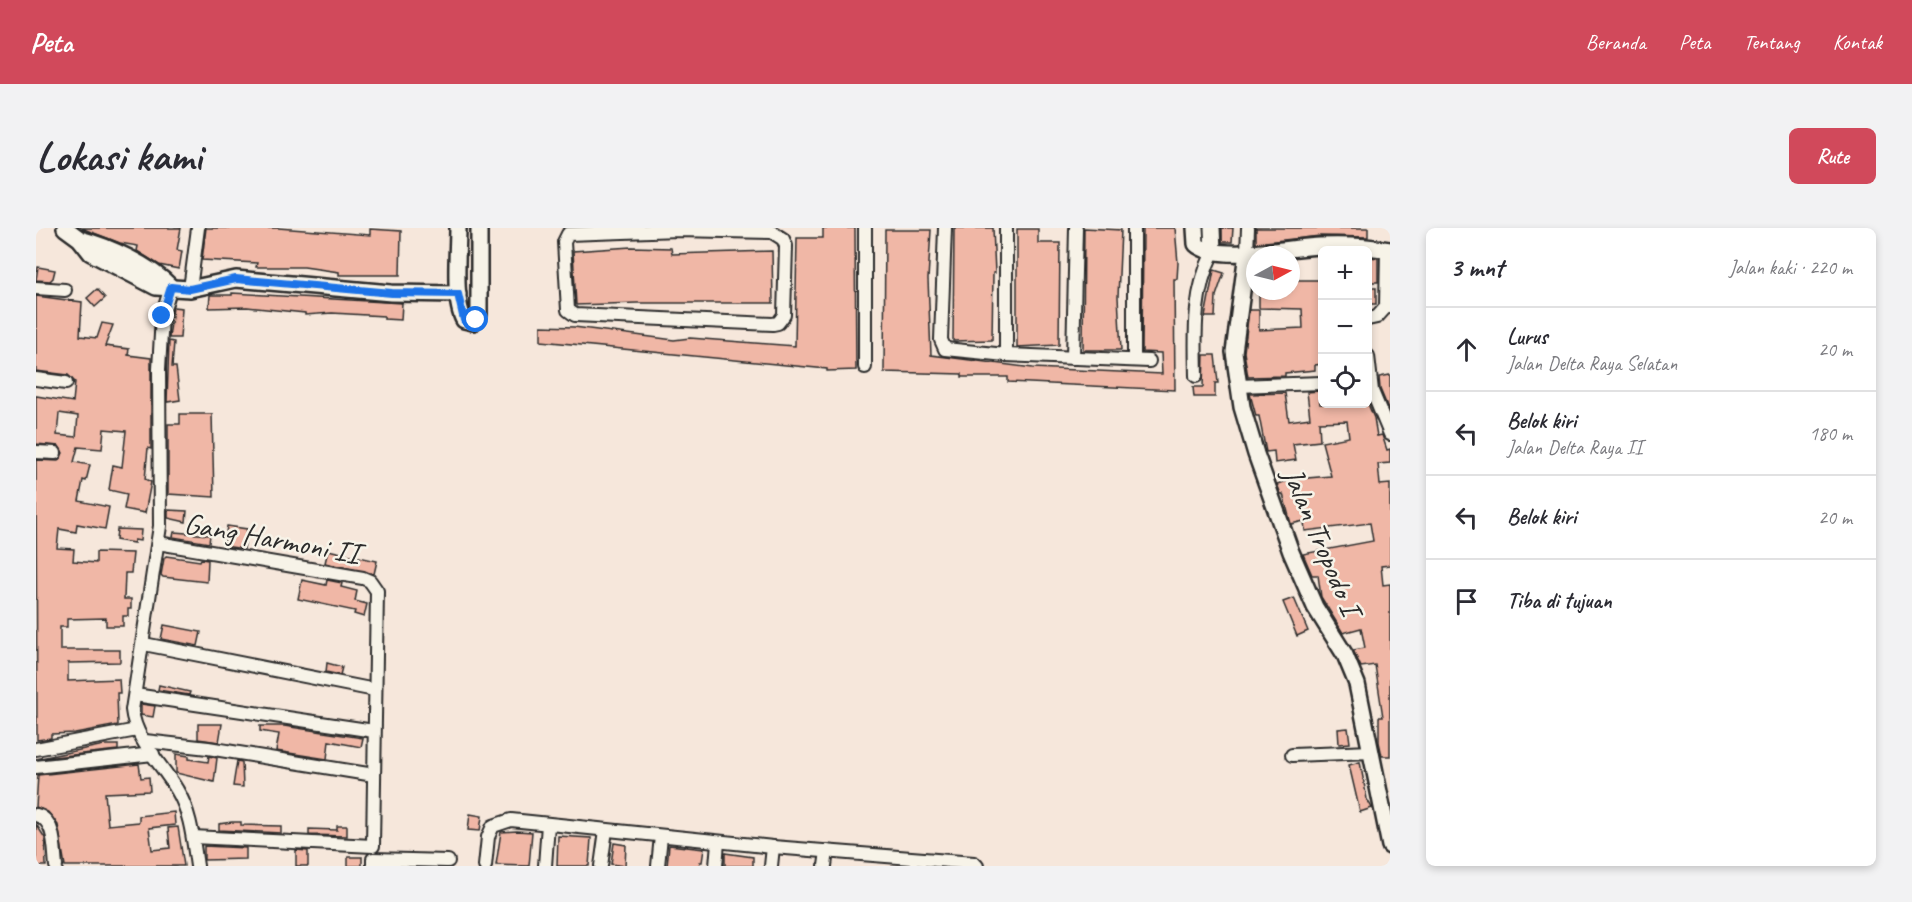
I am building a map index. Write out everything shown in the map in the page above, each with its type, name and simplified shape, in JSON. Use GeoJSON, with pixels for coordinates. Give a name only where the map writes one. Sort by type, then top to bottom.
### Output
{"type":"FeatureCollection","features":[{"type":"Feature","properties":{"kind":"street"},"geometry":{"type":"LineString","coordinates":[[66,228],[80,239],[96,243],[161,277],[171,287],[190,289],[236,279],[392,293],[458,294]]}},
{"type":"Feature","properties":{"kind":"street"},"geometry":{"type":"LineString","coordinates":[[190,289],[198,228]]}},
{"type":"Feature","properties":{"kind":"street"},"geometry":{"type":"LineString","coordinates":[[458,228],[458,294],[464,320],[476,320],[479,314],[479,228]]}},
{"type":"Feature","properties":{"kind":"street"},"geometry":{"type":"LineString","coordinates":[[865,228],[865,367]]}},
{"type":"Feature","properties":{"kind":"street"},"geometry":{"type":"LineString","coordinates":[[945,228],[942,345],[950,351],[1149,362]]}},
{"type":"Feature","properties":{"kind":"street"},"geometry":{"type":"LineString","coordinates":[[1006,228],[1006,355]]}},
{"type":"Feature","properties":{"kind":"street"},"geometry":{"type":"LineString","coordinates":[[1073,358],[1076,228]]}},
{"type":"Feature","properties":{"kind":"street"},"geometry":{"type":"LineString","coordinates":[[1134,228],[1134,360]]}},
{"type":"Feature","properties":{"kind":"street"},"geometry":{"type":"LineString","coordinates":[[1195,228],[1196,244],[1213,252],[1246,253]]}},
{"type":"Feature","properties":{"kind":"street"},"geometry":{"type":"LineString","coordinates":[[1196,376],[1197,300],[1203,271],[1213,252],[1212,228]]}},
{"type":"Feature","properties":{"kind":"street"},"geometry":{"type":"LineString","coordinates":[[1247,246],[1248,228]]}},
{"type":"Feature","properties":{"kind":"street"},"geometry":{"type":"LineString","coordinates":[[691,229],[772,232],[783,239],[786,246],[784,315],[781,320],[772,324],[587,316],[575,315],[568,310],[564,242],[568,234],[691,229]]}},
{"type":"Feature","properties":{"kind":"street"},"geometry":{"type":"LineString","coordinates":[[1300,248],[1318,246],[1389,249],[1386,307],[1377,317],[1372,318]]}},
{"type":"Feature","properties":{"kind":"street","name":"Jalan Tropodo I"},"geometry":{"type":"LineString","coordinates":[[1246,261],[1234,352],[1238,386],[1256,454],[1291,552],[1315,607],[1351,669],[1372,752],[1390,846]]}},
{"type":"Feature","properties":{"kind":"street"},"geometry":{"type":"LineString","coordinates":[[171,287],[162,316],[159,369],[158,543],[132,710],[137,730],[181,798],[193,837],[197,866]]}},
{"type":"Feature","properties":{"kind":"street"},"geometry":{"type":"LineString","coordinates":[[36,288],[65,290]]}},
{"type":"Feature","properties":{"kind":"street"},"geometry":{"type":"LineString","coordinates":[[36,379],[66,383]]}},
{"type":"Feature","properties":{"kind":"street"},"geometry":{"type":"LineString","coordinates":[[1238,386],[1318,382]]}},
{"type":"Feature","properties":{"kind":"street"},"geometry":{"type":"LineString","coordinates":[[1372,389],[1390,434]]}},
{"type":"Feature","properties":{"kind":"street"},"geometry":{"type":"LineString","coordinates":[[36,452],[55,453]]}},
{"type":"Feature","properties":{"kind":"street","name":"Gang Harmoni II"},"geometry":{"type":"LineString","coordinates":[[158,543],[370,580],[377,591],[373,846],[193,837]]}},
{"type":"Feature","properties":{"kind":"street"},"geometry":{"type":"LineString","coordinates":[[144,644],[375,690]]}},
{"type":"Feature","properties":{"kind":"street"},"geometry":{"type":"LineString","coordinates":[[135,695],[308,723],[374,730]]}},
{"type":"Feature","properties":{"kind":"street"},"geometry":{"type":"LineString","coordinates":[[36,749],[137,730]]}},
{"type":"Feature","properties":{"kind":"street"},"geometry":{"type":"LineString","coordinates":[[145,741],[208,748],[374,775]]}},
{"type":"Feature","properties":{"kind":"street"},"geometry":{"type":"LineString","coordinates":[[1292,755],[1372,752]]}},
{"type":"Feature","properties":{"kind":"street"},"geometry":{"type":"LineString","coordinates":[[36,767],[153,754]]}},
{"type":"Feature","properties":{"kind":"street"},"geometry":{"type":"LineString","coordinates":[[36,815],[49,825],[56,866]]}},
{"type":"Feature","properties":{"kind":"street"},"geometry":{"type":"LineString","coordinates":[[485,866],[488,837],[493,826],[511,820],[826,851],[883,860],[974,863],[977,866]]}},
{"type":"Feature","properties":{"kind":"street"},"geometry":{"type":"LineString","coordinates":[[545,866],[548,824]]}},
{"type":"Feature","properties":{"kind":"street"},"geometry":{"type":"LineString","coordinates":[[602,866],[606,830]]}},
{"type":"Feature","properties":{"kind":"street"},"geometry":{"type":"LineString","coordinates":[[658,866],[661,836]]}},
{"type":"Feature","properties":{"kind":"street"},"geometry":{"type":"LineString","coordinates":[[716,866],[718,842]]}},
{"type":"Feature","properties":{"kind":"street"},"geometry":{"type":"LineString","coordinates":[[771,866],[773,847]]}},
{"type":"Feature","properties":{"kind":"street"},"geometry":{"type":"LineString","coordinates":[[825,866],[826,851]]}},
{"type":"Feature","properties":{"kind":"street"},"geometry":{"type":"LineString","coordinates":[[373,866],[373,860],[448,861]]}},
{"type":"Feature","properties":{"kind":"building"},"geometry":{"type":"Polygon","coordinates":[[[81,228],[181,228],[177,250],[182,251],[179,269],[159,265],[137,251],[138,246],[120,243],[81,228]]]}},
{"type":"Feature","properties":{"kind":"building"},"geometry":{"type":"Polygon","coordinates":[[[206,228],[278,228],[370,235],[370,229],[401,231],[400,275],[339,275],[339,272],[304,267],[256,267],[257,263],[202,260],[206,228]]]}},
{"type":"Feature","properties":{"kind":"building"},"geometry":{"type":"Polygon","coordinates":[[[823,228],[855,228],[856,370],[827,371],[827,369],[541,341],[541,326],[574,327],[674,340],[690,338],[795,346],[797,238],[823,238],[823,228]]]}},
{"type":"Feature","properties":{"kind":"building"},"geometry":{"type":"Polygon","coordinates":[[[954,228],[993,228],[995,273],[993,273],[992,340],[953,341],[954,228]]]}},
{"type":"Feature","properties":{"kind":"building"},"geometry":{"type":"Polygon","coordinates":[[[1084,228],[1121,230],[1118,297],[1121,350],[1083,350],[1084,228]]]}},
{"type":"Feature","properties":{"kind":"building"},"geometry":{"type":"Polygon","coordinates":[[[1143,228],[1175,228],[1178,263],[1177,279],[1174,279],[1175,390],[1008,382],[1008,377],[962,377],[962,374],[884,372],[885,230],[931,230],[928,279],[931,355],[1033,368],[1162,374],[1161,353],[1142,352],[1143,228]]]}},
{"type":"Feature","properties":{"kind":"building"},"geometry":{"type":"Polygon","coordinates":[[[1222,228],[1233,228],[1232,242],[1222,242],[1222,228]]]}},
{"type":"Feature","properties":{"kind":"building"},"geometry":{"type":"Polygon","coordinates":[[[1256,228],[1368,228],[1368,237],[1320,236],[1256,243],[1256,228]]]}},
{"type":"Feature","properties":{"kind":"building"},"geometry":{"type":"Polygon","coordinates":[[[1017,229],[1038,229],[1038,243],[1060,243],[1059,345],[1017,347],[1017,229]]]}},
{"type":"Feature","properties":{"kind":"building"},"geometry":{"type":"Polygon","coordinates":[[[631,247],[671,248],[672,254],[772,251],[773,303],[576,305],[573,251],[631,247]]]}},
{"type":"Feature","properties":{"kind":"building"},"geometry":{"type":"Polygon","coordinates":[[[1372,257],[1378,258],[1378,282],[1372,282],[1372,257]]]}},
{"type":"Feature","properties":{"kind":"building"},"geometry":{"type":"Polygon","coordinates":[[[38,267],[55,270],[53,278],[50,281],[36,280],[38,267]]]}},
{"type":"Feature","properties":{"kind":"building"},"geometry":{"type":"Polygon","coordinates":[[[1214,270],[1224,273],[1216,296],[1215,317],[1205,317],[1214,270]]]}},
{"type":"Feature","properties":{"kind":"building"},"geometry":{"type":"Polygon","coordinates":[[[1300,280],[1318,280],[1318,365],[1315,365],[1315,370],[1285,373],[1285,376],[1248,377],[1244,352],[1249,310],[1259,310],[1259,330],[1303,328],[1302,309],[1259,308],[1259,300],[1300,300],[1300,280]]]}},
{"type":"Feature","properties":{"kind":"building"},"geometry":{"type":"Polygon","coordinates":[[[1372,288],[1376,288],[1376,304],[1372,304],[1372,288]]]}},
{"type":"Feature","properties":{"kind":"building"},"geometry":{"type":"Polygon","coordinates":[[[97,289],[105,298],[95,307],[87,298],[97,289]]]}},
{"type":"Feature","properties":{"kind":"building"},"geometry":{"type":"Polygon","coordinates":[[[232,293],[402,303],[401,320],[384,319],[384,316],[332,313],[305,315],[305,313],[247,307],[209,308],[210,295],[232,295],[232,293]]]}},
{"type":"Feature","properties":{"kind":"building"},"geometry":{"type":"Polygon","coordinates":[[[36,296],[82,302],[80,336],[97,338],[102,323],[113,325],[105,346],[129,349],[128,355],[151,358],[151,449],[148,448],[145,479],[151,482],[145,513],[124,509],[127,494],[109,490],[113,465],[122,467],[126,431],[104,429],[102,449],[78,447],[74,462],[90,465],[86,481],[83,480],[79,501],[109,507],[105,529],[77,524],[76,532],[59,529],[57,548],[74,549],[73,561],[96,563],[96,552],[133,553],[131,573],[125,573],[124,599],[131,599],[131,609],[128,609],[128,616],[123,616],[123,626],[106,626],[106,618],[67,619],[67,627],[60,627],[60,650],[120,650],[120,662],[68,663],[68,681],[119,679],[118,725],[75,733],[51,734],[51,738],[37,740],[36,460],[58,461],[63,453],[59,446],[36,444],[36,396],[73,402],[75,382],[68,375],[36,371],[36,296]],[[59,413],[57,435],[76,437],[78,416],[59,413]]]}},
{"type":"Feature","properties":{"kind":"building"},"geometry":{"type":"Polygon","coordinates":[[[173,307],[182,308],[180,338],[169,338],[173,307]]]}},
{"type":"Feature","properties":{"kind":"building"},"geometry":{"type":"Polygon","coordinates":[[[169,341],[174,342],[172,367],[176,367],[180,400],[167,402],[169,341]]]}},
{"type":"Feature","properties":{"kind":"building"},"geometry":{"type":"Polygon","coordinates":[[[1204,355],[1215,355],[1218,383],[1215,383],[1215,397],[1194,397],[1193,387],[1203,387],[1204,355]]]}},
{"type":"Feature","properties":{"kind":"building"},"geometry":{"type":"Polygon","coordinates":[[[1390,375],[1390,413],[1380,389],[1379,377],[1390,375]]]}},
{"type":"Feature","properties":{"kind":"building"},"geometry":{"type":"Polygon","coordinates":[[[1318,391],[1318,408],[1370,408],[1377,436],[1382,435],[1387,450],[1390,449],[1390,463],[1378,464],[1380,485],[1390,484],[1390,565],[1381,566],[1383,585],[1390,584],[1390,756],[1382,756],[1379,742],[1379,717],[1383,717],[1375,665],[1361,667],[1353,650],[1365,648],[1361,628],[1343,633],[1321,597],[1318,575],[1312,575],[1303,554],[1373,541],[1370,523],[1305,531],[1304,521],[1291,524],[1283,494],[1277,484],[1295,479],[1331,476],[1322,442],[1349,437],[1347,421],[1319,422],[1320,441],[1293,444],[1296,460],[1275,463],[1274,451],[1266,452],[1259,416],[1256,416],[1250,394],[1285,393],[1289,421],[1310,418],[1307,392],[1318,391]]]}},
{"type":"Feature","properties":{"kind":"building"},"geometry":{"type":"Polygon","coordinates":[[[180,414],[212,414],[214,497],[168,494],[168,424],[180,424],[180,414]]]}},
{"type":"Feature","properties":{"kind":"building"},"geometry":{"type":"Polygon","coordinates":[[[168,510],[187,511],[186,522],[168,518],[168,510]]]}},
{"type":"Feature","properties":{"kind":"building"},"geometry":{"type":"Polygon","coordinates":[[[227,526],[247,529],[244,549],[224,546],[227,526]]]}},
{"type":"Feature","properties":{"kind":"building"},"geometry":{"type":"Polygon","coordinates":[[[117,529],[141,530],[140,541],[134,540],[134,543],[116,540],[117,529]]]}},
{"type":"Feature","properties":{"kind":"building"},"geometry":{"type":"Polygon","coordinates":[[[174,532],[210,535],[209,543],[173,537],[174,532]]]}},
{"type":"Feature","properties":{"kind":"building"},"geometry":{"type":"Polygon","coordinates":[[[328,550],[377,561],[374,574],[325,563],[328,550]]]}},
{"type":"Feature","properties":{"kind":"building"},"geometry":{"type":"Polygon","coordinates":[[[166,556],[208,560],[207,582],[163,577],[161,575],[166,556]]]}},
{"type":"Feature","properties":{"kind":"building"},"geometry":{"type":"Polygon","coordinates":[[[302,580],[326,585],[327,580],[342,583],[341,587],[357,591],[355,601],[367,604],[364,617],[354,614],[355,611],[298,599],[302,580]]]}},
{"type":"Feature","properties":{"kind":"building"},"geometry":{"type":"Polygon","coordinates":[[[1294,598],[1308,631],[1297,636],[1283,602],[1294,598]]]}},
{"type":"Feature","properties":{"kind":"building"},"geometry":{"type":"Polygon","coordinates":[[[164,625],[201,632],[198,646],[161,639],[164,625]]]}},
{"type":"Feature","properties":{"kind":"building"},"geometry":{"type":"Polygon","coordinates":[[[327,663],[342,667],[340,675],[326,672],[327,663]]]}},
{"type":"Feature","properties":{"kind":"building"},"geometry":{"type":"Polygon","coordinates":[[[159,685],[190,692],[189,695],[158,690],[159,685]]]}},
{"type":"Feature","properties":{"kind":"building"},"geometry":{"type":"Polygon","coordinates":[[[141,704],[155,706],[153,717],[141,715],[141,704]]]}},
{"type":"Feature","properties":{"kind":"building"},"geometry":{"type":"Polygon","coordinates":[[[198,724],[222,724],[219,742],[198,739],[198,724]]]}},
{"type":"Feature","properties":{"kind":"building"},"geometry":{"type":"Polygon","coordinates":[[[260,726],[284,726],[363,738],[361,747],[329,741],[327,759],[276,751],[279,734],[260,731],[260,726]]]}},
{"type":"Feature","properties":{"kind":"building"},"geometry":{"type":"Polygon","coordinates":[[[1348,728],[1350,743],[1339,744],[1338,729],[1348,728]]]}},
{"type":"Feature","properties":{"kind":"building"},"geometry":{"type":"Polygon","coordinates":[[[104,745],[118,745],[118,750],[36,759],[104,745]]]}},
{"type":"Feature","properties":{"kind":"building"},"geometry":{"type":"Polygon","coordinates":[[[176,754],[208,762],[209,756],[217,758],[214,782],[176,773],[176,754]]]}},
{"type":"Feature","properties":{"kind":"building"},"geometry":{"type":"Polygon","coordinates":[[[237,761],[242,762],[243,787],[233,786],[237,761]]]}},
{"type":"Feature","properties":{"kind":"building"},"geometry":{"type":"Polygon","coordinates":[[[1360,762],[1367,799],[1372,808],[1360,812],[1349,765],[1360,762]]]}},
{"type":"Feature","properties":{"kind":"building"},"geometry":{"type":"Polygon","coordinates":[[[139,764],[141,778],[149,777],[150,791],[105,793],[108,825],[139,822],[139,816],[174,812],[175,825],[149,828],[152,850],[170,848],[168,828],[178,827],[184,866],[65,866],[58,825],[48,812],[36,807],[38,775],[139,764]]]}},
{"type":"Feature","properties":{"kind":"building"},"geometry":{"type":"Polygon","coordinates":[[[470,814],[482,816],[480,831],[468,830],[470,814]]]}},
{"type":"Feature","properties":{"kind":"building"},"geometry":{"type":"Polygon","coordinates":[[[241,822],[241,825],[281,826],[281,833],[219,830],[219,824],[241,822]]]}},
{"type":"Feature","properties":{"kind":"building"},"geometry":{"type":"Polygon","coordinates":[[[36,824],[45,838],[46,866],[36,866],[36,824]]]}},
{"type":"Feature","properties":{"kind":"building"},"geometry":{"type":"Polygon","coordinates":[[[337,826],[347,826],[347,836],[309,835],[309,829],[337,830],[337,826]]]}},
{"type":"Feature","properties":{"kind":"building"},"geometry":{"type":"Polygon","coordinates":[[[501,832],[532,832],[529,866],[496,865],[501,832]]]}},
{"type":"Feature","properties":{"kind":"building"},"geometry":{"type":"Polygon","coordinates":[[[558,836],[591,838],[589,866],[557,866],[558,836]]]}},
{"type":"Feature","properties":{"kind":"building"},"geometry":{"type":"Polygon","coordinates":[[[614,843],[626,845],[625,866],[611,864],[614,843]]]}},
{"type":"Feature","properties":{"kind":"building"},"geometry":{"type":"Polygon","coordinates":[[[669,845],[704,849],[702,862],[699,866],[667,866],[669,845]]]}},
{"type":"Feature","properties":{"kind":"building"},"geometry":{"type":"Polygon","coordinates":[[[204,846],[246,848],[246,859],[204,860],[204,846]]]}},
{"type":"Feature","properties":{"kind":"building"},"geometry":{"type":"Polygon","coordinates":[[[296,850],[308,851],[308,866],[296,866],[296,850]]]}},
{"type":"Feature","properties":{"kind":"building"},"geometry":{"type":"Polygon","coordinates":[[[725,853],[753,857],[753,866],[725,866],[725,853]]]}},
{"type":"Feature","properties":{"kind":"building"},"geometry":{"type":"Polygon","coordinates":[[[348,857],[362,857],[362,866],[348,866],[348,857]]]}},
{"type":"Feature","properties":{"kind":"route"},"geometry":{"type":"LineString","coordinates":[[162,316],[171,287],[190,289],[236,279],[392,293],[458,294],[464,320],[473,322],[476,320]]}}]}
